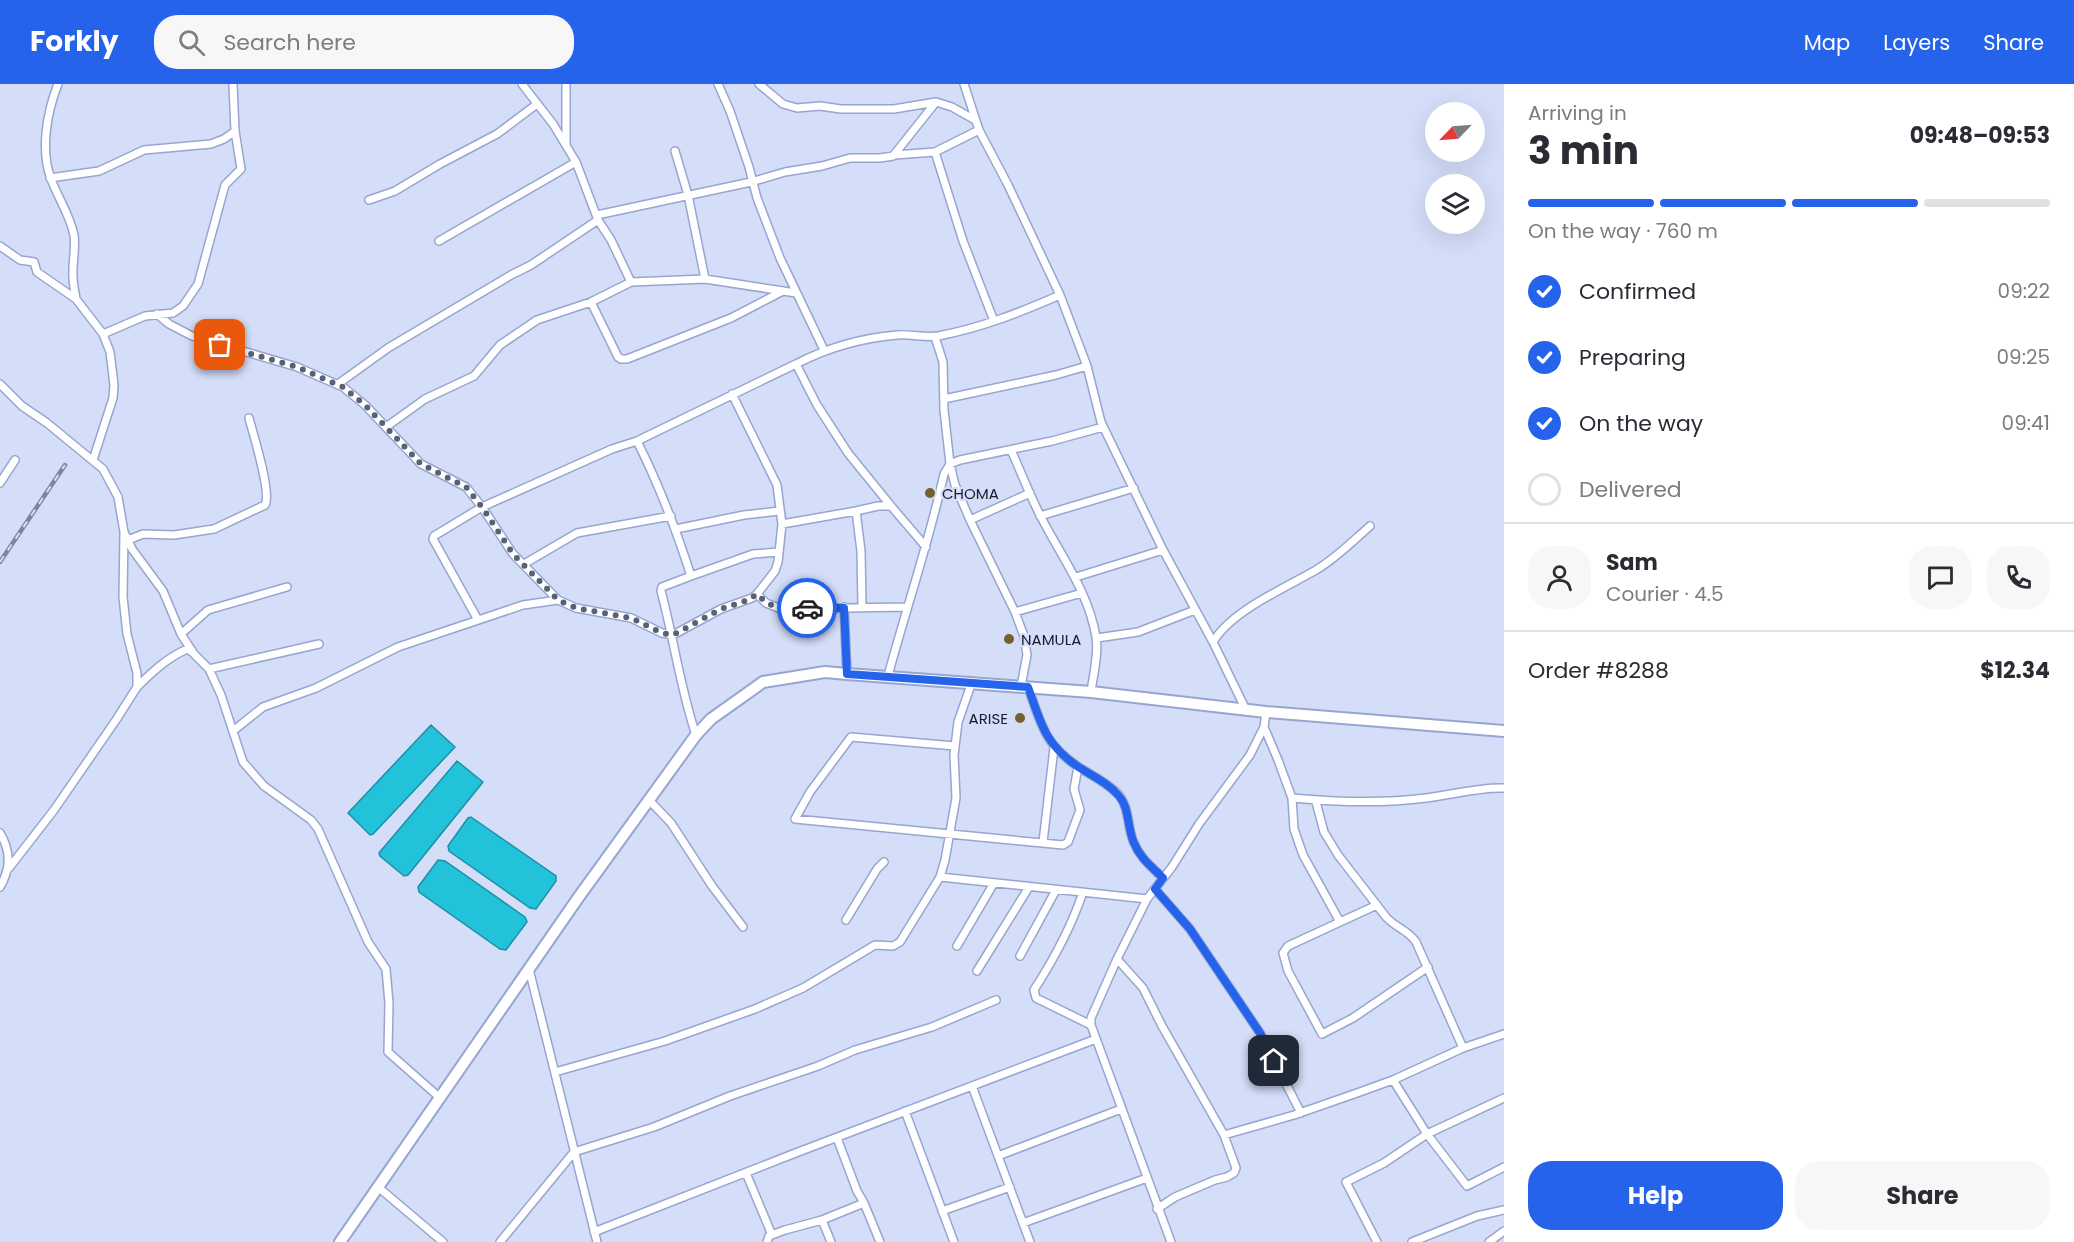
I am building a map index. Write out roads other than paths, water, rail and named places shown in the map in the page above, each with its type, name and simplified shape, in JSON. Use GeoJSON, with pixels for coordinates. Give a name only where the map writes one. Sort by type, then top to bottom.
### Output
{"type":"FeatureCollection","features":[{"type":"Feature","properties":{"kind":"street"},"geometry":{"type":"LineString","coordinates":[[57,84],[51,100],[48,121],[47,157],[50,178],[74,237],[73,278],[76,299]]}},
{"type":"Feature","properties":{"kind":"street"},"geometry":{"type":"LineString","coordinates":[[103,334],[136,319],[173,313],[180,309],[198,284],[225,185],[241,169],[235,130],[233,84]]}},
{"type":"Feature","properties":{"kind":"street"},"geometry":{"type":"LineString","coordinates":[[522,84],[576,162],[597,218],[611,240],[631,282]]}},
{"type":"Feature","properties":{"kind":"street"},"geometry":{"type":"LineString","coordinates":[[566,84],[566,145]]}},
{"type":"Feature","properties":{"kind":"street"},"geometry":{"type":"LineString","coordinates":[[718,84],[730,111],[749,167],[751,182],[780,258],[824,350]]}},
{"type":"Feature","properties":{"kind":"street"},"geometry":{"type":"LineString","coordinates":[[759,84],[783,104],[797,108],[820,106],[841,109],[894,109],[936,102],[952,107],[975,120]]}},
{"type":"Feature","properties":{"kind":"street"},"geometry":{"type":"LineString","coordinates":[[964,84],[979,129],[1060,295],[1087,366],[1103,427],[1163,550],[1213,642],[1246,710]]}},
{"type":"Feature","properties":{"kind":"street"},"geometry":{"type":"LineString","coordinates":[[893,156],[936,102]]}},
{"type":"Feature","properties":{"kind":"street"},"geometry":{"type":"LineString","coordinates":[[369,200],[387,195],[496,134],[537,104]]}},
{"type":"Feature","properties":{"kind":"street"},"geometry":{"type":"LineString","coordinates":[[338,384],[388,348],[531,265],[597,218],[850,158],[880,158],[935,152],[979,129]]}},
{"type":"Feature","properties":{"kind":"street"},"geometry":{"type":"LineString","coordinates":[[50,178],[99,171],[144,150],[211,144],[224,139],[235,130]]}},
{"type":"Feature","properties":{"kind":"street"},"geometry":{"type":"LineString","coordinates":[[675,151],[688,195],[705,279]]}},
{"type":"Feature","properties":{"kind":"street"},"geometry":{"type":"LineString","coordinates":[[935,152],[960,232],[994,321]]}},
{"type":"Feature","properties":{"kind":"street"},"geometry":{"type":"LineString","coordinates":[[440,241],[576,162]]}},
{"type":"Feature","properties":{"kind":"street"},"geometry":{"type":"LineString","coordinates":[[0,246],[20,260],[34,262],[37,272],[76,299],[103,334],[110,352],[113,398],[93,460]]}},
{"type":"Feature","properties":{"kind":"street"},"geometry":{"type":"LineString","coordinates":[[386,427],[425,399],[474,376],[500,345],[521,330],[551,314],[591,302],[631,282],[705,279],[796,293]]}},
{"type":"Feature","properties":{"kind":"street"},"geometry":{"type":"LineString","coordinates":[[591,302],[618,357],[627,359],[731,318],[783,291]]}},
{"type":"Feature","properties":{"kind":"street"},"geometry":{"type":"LineString","coordinates":[[478,620],[433,537],[482,507],[612,449],[637,441],[824,350],[896,335],[935,337],[1019,313],[1060,295]]}},
{"type":"Feature","properties":{"kind":"street"},"geometry":{"type":"LineString","coordinates":[[157,314],[169,324],[192,336],[297,367],[338,384],[365,405],[421,464],[466,487],[513,554],[558,600],[576,608],[631,618],[662,633],[673,635],[721,609],[748,600],[757,594],[775,571],[782,524],[777,485],[732,394]]}},
{"type":"Feature","properties":{"kind":"street"},"geometry":{"type":"LineString","coordinates":[[935,337],[943,362],[950,464],[955,486],[1015,612],[1026,645],[1024,686],[1054,748],[1078,767],[1099,778],[1118,795],[1125,805],[1131,836],[1138,852],[1163,878]]}},
{"type":"Feature","properties":{"kind":"street"},"geometry":{"type":"LineString","coordinates":[[796,364],[817,405],[848,453],[926,547]]}},
{"type":"Feature","properties":{"kind":"street"},"geometry":{"type":"LineString","coordinates":[[944,399],[1087,366]]}},
{"type":"Feature","properties":{"kind":"street"},"geometry":{"type":"LineString","coordinates":[[2,390],[103,469],[118,497],[124,532],[123,597],[126,634],[137,673],[136,687]]}},
{"type":"Feature","properties":{"kind":"street"},"geometry":{"type":"LineString","coordinates":[[128,540],[143,534],[174,535],[214,529],[265,505],[266,486],[249,418]]}},
{"type":"Feature","properties":{"kind":"street"},"geometry":{"type":"LineString","coordinates":[[888,676],[906,607],[926,547],[944,474],[950,464],[1103,427]]}},
{"type":"Feature","properties":{"kind":"street"},"geometry":{"type":"LineString","coordinates":[[637,441],[658,482],[691,576]]}},
{"type":"Feature","properties":{"kind":"street"},"geometry":{"type":"LineString","coordinates":[[1011,450],[1040,516],[1076,577],[1082,593],[1096,638],[1097,651],[1091,692]]}},
{"type":"Feature","properties":{"kind":"street"},"geometry":{"type":"LineString","coordinates":[[0,483],[15,460]]}},
{"type":"Feature","properties":{"kind":"street"},"geometry":{"type":"LineString","coordinates":[[1040,516],[1134,488]]}},
{"type":"Feature","properties":{"kind":"street"},"geometry":{"type":"LineString","coordinates":[[970,520],[1030,493]]}},
{"type":"Feature","properties":{"kind":"street"},"geometry":{"type":"LineString","coordinates":[[782,524],[878,506],[891,506]]}},
{"type":"Feature","properties":{"kind":"street"},"geometry":{"type":"LineString","coordinates":[[676,529],[744,515],[779,511]]}},
{"type":"Feature","properties":{"kind":"street"},"geometry":{"type":"LineString","coordinates":[[856,511],[861,551],[862,607]]}},
{"type":"Feature","properties":{"kind":"street"},"geometry":{"type":"LineString","coordinates":[[524,564],[561,540],[577,533],[671,516]]}},
{"type":"Feature","properties":{"kind":"street"},"geometry":{"type":"LineString","coordinates":[[1213,642],[1225,625],[1290,583],[1316,570],[1370,526]]}},
{"type":"Feature","properties":{"kind":"street"},"geometry":{"type":"LineString","coordinates":[[124,532],[163,591],[181,634],[194,654]]}},
{"type":"Feature","properties":{"kind":"street"},"geometry":{"type":"LineString","coordinates":[[1076,577],[1163,550]]}},
{"type":"Feature","properties":{"kind":"street"},"geometry":{"type":"LineString","coordinates":[[696,735],[684,693],[662,587],[753,554],[779,552]]}},
{"type":"Feature","properties":{"kind":"street"},"geometry":{"type":"LineString","coordinates":[[181,634],[208,610],[287,587]]}},
{"type":"Feature","properties":{"kind":"street"},"geometry":{"type":"LineString","coordinates":[[1015,612],[1082,593]]}},
{"type":"Feature","properties":{"kind":"street"},"geometry":{"type":"LineString","coordinates":[[757,594],[766,603],[781,609],[906,607]]}},
{"type":"Feature","properties":{"kind":"street"},"geometry":{"type":"LineString","coordinates":[[233,731],[257,710],[316,688],[398,647],[523,605],[558,600]]}},
{"type":"Feature","properties":{"kind":"street"},"geometry":{"type":"LineString","coordinates":[[844,608],[847,674]]}},
{"type":"Feature","properties":{"kind":"street"},"geometry":{"type":"LineString","coordinates":[[1096,638],[1138,632],[1196,610]]}},
{"type":"Feature","properties":{"kind":"street"},"geometry":{"type":"LineString","coordinates":[[209,669],[319,644]]}},
{"type":"Feature","properties":{"kind":"street"},"geometry":{"type":"LineString","coordinates":[[0,887],[9,868],[54,810],[136,687],[174,655],[187,649],[209,669],[221,695],[247,768],[264,786],[311,820],[318,829],[368,942],[386,969],[389,1004],[388,1052],[439,1097]]}},
{"type":"Feature","properties":{"kind":"street"},"geometry":{"type":"LineString","coordinates":[[340,1242],[439,1097],[696,735],[711,719],[764,682],[825,672],[888,676],[1091,692],[1266,712],[1504,731]]}},
{"type":"Feature","properties":{"kind":"street"},"geometry":{"type":"LineString","coordinates":[[555,1072],[644,1048],[703,1028],[803,988],[875,945],[896,945],[908,931],[939,878],[950,835],[956,798],[955,746],[958,722],[972,682]]}},
{"type":"Feature","properties":{"kind":"street"},"geometry":{"type":"LineString","coordinates":[[1171,1242],[1091,1025],[1093,1013],[1147,899],[1198,824],[1250,755],[1264,727],[1266,712]]}},
{"type":"Feature","properties":{"kind":"street"},"geometry":{"type":"LineString","coordinates":[[1264,727],[1292,798],[1294,829],[1303,855],[1340,922]]}},
{"type":"Feature","properties":{"kind":"street"},"geometry":{"type":"LineString","coordinates":[[955,746],[851,737],[810,792],[795,819],[1063,845],[1068,842],[1080,810],[1073,787],[1078,767]]}},
{"type":"Feature","properties":{"kind":"street"},"geometry":{"type":"LineString","coordinates":[[1043,842],[1054,748]]}},
{"type":"Feature","properties":{"kind":"street"},"geometry":{"type":"LineString","coordinates":[[1292,798],[1316,802],[1382,802],[1504,788]]}},
{"type":"Feature","properties":{"kind":"street"},"geometry":{"type":"LineString","coordinates":[[649,800],[671,823],[712,886],[743,927]]}},
{"type":"Feature","properties":{"kind":"street"},"geometry":{"type":"LineString","coordinates":[[1316,802],[1324,832],[1338,855],[1392,923],[1410,933],[1428,967],[1462,1048]]}},
{"type":"Feature","properties":{"kind":"street"},"geometry":{"type":"LineString","coordinates":[[0,833],[6,843],[9,868]]}},
{"type":"Feature","properties":{"kind":"street"},"geometry":{"type":"LineString","coordinates":[[846,920],[877,869],[884,862]]}},
{"type":"Feature","properties":{"kind":"street"},"geometry":{"type":"LineString","coordinates":[[939,878],[1147,899]]}},
{"type":"Feature","properties":{"kind":"street"},"geometry":{"type":"LineString","coordinates":[[957,946],[994,883]]}},
{"type":"Feature","properties":{"kind":"street"},"geometry":{"type":"LineString","coordinates":[[977,971],[1029,887]]}},
{"type":"Feature","properties":{"kind":"street"},"geometry":{"type":"LineString","coordinates":[[1155,889],[1190,929],[1260,1033],[1301,1113]]}},
{"type":"Feature","properties":{"kind":"street"},"geometry":{"type":"LineString","coordinates":[[1020,956],[1056,890]]}},
{"type":"Feature","properties":{"kind":"street"},"geometry":{"type":"LineString","coordinates":[[1083,892],[1075,916],[1034,990],[1034,995],[1091,1025]]}},
{"type":"Feature","properties":{"kind":"street"},"geometry":{"type":"LineString","coordinates":[[1377,905],[1288,946],[1283,954],[1288,971],[1322,1034],[1353,1018],[1428,967]]}},
{"type":"Feature","properties":{"kind":"street"},"geometry":{"type":"LineString","coordinates":[[1117,959],[1143,988],[1224,1136],[1236,1168],[1234,1173],[1175,1197],[1157,1209]]}},
{"type":"Feature","properties":{"kind":"street"},"geometry":{"type":"LineString","coordinates":[[529,969],[595,1239],[746,1173],[1096,1039]]}},
{"type":"Feature","properties":{"kind":"street"},"geometry":{"type":"LineString","coordinates":[[500,1242],[574,1152],[654,1127],[855,1050],[932,1027],[996,1000]]}},
{"type":"Feature","properties":{"kind":"street"},"geometry":{"type":"LineString","coordinates":[[1224,1136],[1301,1113],[1393,1080],[1462,1048],[1504,1034]]}},
{"type":"Feature","properties":{"kind":"street"},"geometry":{"type":"LineString","coordinates":[[1393,1080],[1427,1134],[1467,1186],[1504,1167]]}},
{"type":"Feature","properties":{"kind":"street"},"geometry":{"type":"LineString","coordinates":[[972,1086],[1030,1242]]}},
{"type":"Feature","properties":{"kind":"street"},"geometry":{"type":"LineString","coordinates":[[1377,1242],[1346,1182],[1384,1163],[1427,1134],[1504,1098]]}},
{"type":"Feature","properties":{"kind":"street"},"geometry":{"type":"LineString","coordinates":[[998,1156],[1121,1108]]}},
{"type":"Feature","properties":{"kind":"street"},"geometry":{"type":"LineString","coordinates":[[905,1111],[954,1242]]}},
{"type":"Feature","properties":{"kind":"street"},"geometry":{"type":"LineString","coordinates":[[837,1138],[880,1242]]}},
{"type":"Feature","properties":{"kind":"street"},"geometry":{"type":"LineString","coordinates":[[746,1173],[772,1235]]}},
{"type":"Feature","properties":{"kind":"street"},"geometry":{"type":"LineString","coordinates":[[1023,1223],[1147,1178]]}},
{"type":"Feature","properties":{"kind":"street"},"geometry":{"type":"LineString","coordinates":[[378,1187],[443,1242]]}},
{"type":"Feature","properties":{"kind":"street"},"geometry":{"type":"LineString","coordinates":[[942,1211],[1010,1187]]}},
{"type":"Feature","properties":{"kind":"street"},"geometry":{"type":"LineString","coordinates":[[767,1242],[772,1235],[822,1220],[864,1203]]}},
{"type":"Feature","properties":{"kind":"street"},"geometry":{"type":"LineString","coordinates":[[1412,1242],[1477,1216],[1491,1215],[1504,1210]]}},
{"type":"Feature","properties":{"kind":"street"},"geometry":{"type":"LineString","coordinates":[[822,1220],[831,1242]]}},
{"type":"Feature","properties":{"kind":"street"},"geometry":{"type":"LineString","coordinates":[[1489,1242],[1504,1231]]}},
{"type":"Feature","properties":{"kind":"water"},"geometry":{"type":"Polygon","coordinates":[[[431,725],[455,747],[370,835],[348,813],[431,725]]]}},
{"type":"Feature","properties":{"kind":"water"},"geometry":{"type":"Polygon","coordinates":[[[457,761],[483,782],[408,875],[404,876],[379,853],[457,761]]]}},
{"type":"Feature","properties":{"kind":"water"},"geometry":{"type":"Polygon","coordinates":[[[471,817],[556,876],[556,881],[536,909],[530,908],[449,851],[448,846],[471,817]]]}},
{"type":"Feature","properties":{"kind":"water"},"geometry":{"type":"Polygon","coordinates":[[[438,860],[445,861],[525,917],[527,922],[506,950],[500,949],[419,892],[418,887],[438,860]]]}},
{"type":"Feature","properties":{"kind":"railway"},"geometry":{"type":"LineString","coordinates":[[0,562],[65,465]]}},
{"type":"Feature","properties":{"kind":"place","name":"CHOMA"},"geometry":{"type":"Point","coordinates":[930,493]}},
{"type":"Feature","properties":{"kind":"place","name":"NAMULA"},"geometry":{"type":"Point","coordinates":[1009,639]}},
{"type":"Feature","properties":{"kind":"place","name":"ARISE"},"geometry":{"type":"Point","coordinates":[1020,718]}}]}
